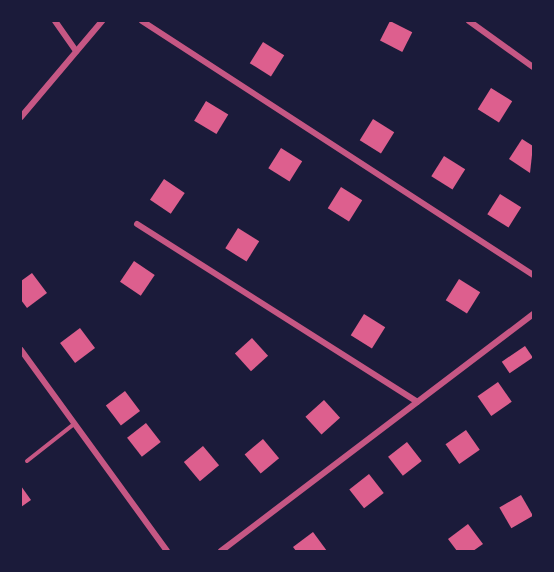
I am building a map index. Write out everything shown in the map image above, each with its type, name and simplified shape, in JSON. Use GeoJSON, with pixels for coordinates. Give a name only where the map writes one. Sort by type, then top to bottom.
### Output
{"type":"FeatureCollection","features":[{"type":"Feature","properties":{"kind":"street"},"geometry":{"type":"LineString","coordinates":[[55,21],[76,51]]}},
{"type":"Feature","properties":{"kind":"street"},"geometry":{"type":"LineString","coordinates":[[21,117],[102,21]]}},
{"type":"Feature","properties":{"kind":"street"},"geometry":{"type":"LineString","coordinates":[[142,21],[533,275]]}},
{"type":"Feature","properties":{"kind":"street"},"geometry":{"type":"LineString","coordinates":[[469,21],[533,67]]}},
{"type":"Feature","properties":{"kind":"street"},"geometry":{"type":"LineString","coordinates":[[137,224],[417,402]]}},
{"type":"Feature","properties":{"kind":"street"},"geometry":{"type":"LineString","coordinates":[[221,551],[533,314]]}},
{"type":"Feature","properties":{"kind":"street"},"geometry":{"type":"LineString","coordinates":[[21,350],[167,551]]}},
{"type":"Feature","properties":{"kind":"lane"},"geometry":{"type":"LineString","coordinates":[[27,461],[75,423]]}},
{"type":"Feature","properties":{"kind":"building"},"geometry":{"type":"Polygon","coordinates":[[[390,21],[412,32],[402,52],[380,41],[390,21]]]}},
{"type":"Feature","properties":{"kind":"building"},"geometry":{"type":"Polygon","coordinates":[[[263,42],[284,55],[271,76],[250,63],[263,42]]]}},
{"type":"Feature","properties":{"kind":"building"},"geometry":{"type":"Polygon","coordinates":[[[491,88],[512,101],[499,122],[478,109],[491,88]]]}},
{"type":"Feature","properties":{"kind":"building"},"geometry":{"type":"Polygon","coordinates":[[[206,101],[228,114],[216,134],[194,121],[206,101]]]}},
{"type":"Feature","properties":{"kind":"building"},"geometry":{"type":"Polygon","coordinates":[[[373,119],[394,132],[381,153],[360,140],[373,119]]]}},
{"type":"Feature","properties":{"kind":"building"},"geometry":{"type":"Polygon","coordinates":[[[522,139],[533,146],[530,173],[509,159],[522,139]]]}},
{"type":"Feature","properties":{"kind":"building"},"geometry":{"type":"Polygon","coordinates":[[[281,148],[302,161],[289,182],[268,168],[281,148]]]}},
{"type":"Feature","properties":{"kind":"building"},"geometry":{"type":"Polygon","coordinates":[[[444,156],[465,169],[452,190],[431,176],[444,156]]]}},
{"type":"Feature","properties":{"kind":"building"},"geometry":{"type":"Polygon","coordinates":[[[164,179],[185,193],[171,214],[150,200],[164,179]]]}},
{"type":"Feature","properties":{"kind":"building"},"geometry":{"type":"Polygon","coordinates":[[[341,187],[362,200],[349,221],[328,208],[341,187]]]}},
{"type":"Feature","properties":{"kind":"building"},"geometry":{"type":"Polygon","coordinates":[[[500,194],[521,207],[508,228],[487,214],[500,194]]]}},
{"type":"Feature","properties":{"kind":"building"},"geometry":{"type":"Polygon","coordinates":[[[238,228],[259,241],[246,262],[225,248],[238,228]]]}},
{"type":"Feature","properties":{"kind":"building"},"geometry":{"type":"Polygon","coordinates":[[[134,261],[155,275],[141,296],[120,282],[134,261]]]}},
{"type":"Feature","properties":{"kind":"building"},"geometry":{"type":"Polygon","coordinates":[[[32,273],[47,293],[27,308],[21,300],[21,281],[32,273]]]}},
{"type":"Feature","properties":{"kind":"building"},"geometry":{"type":"Polygon","coordinates":[[[459,279],[480,292],[467,313],[446,300],[459,279]]]}},
{"type":"Feature","properties":{"kind":"building"},"geometry":{"type":"Polygon","coordinates":[[[364,314],[385,327],[372,348],[351,335],[364,314]]]}},
{"type":"Feature","properties":{"kind":"building"},"geometry":{"type":"Polygon","coordinates":[[[80,328],[95,348],[75,363],[60,343],[80,328]]]}},
{"type":"Feature","properties":{"kind":"building"},"geometry":{"type":"Polygon","coordinates":[[[252,338],[268,356],[251,371],[235,353],[252,338]]]}},
{"type":"Feature","properties":{"kind":"building"},"geometry":{"type":"Polygon","coordinates":[[[525,346],[533,358],[510,373],[502,362],[525,346]]]}},
{"type":"Feature","properties":{"kind":"building"},"geometry":{"type":"Polygon","coordinates":[[[498,382],[512,402],[491,416],[478,396],[498,382]]]}},
{"type":"Feature","properties":{"kind":"building"},"geometry":{"type":"Polygon","coordinates":[[[125,391],[140,411],[121,425],[106,405],[125,391]]]}},
{"type":"Feature","properties":{"kind":"building"},"geometry":{"type":"Polygon","coordinates":[[[324,400],[340,418],[321,435],[305,417],[324,400]]]}},
{"type":"Feature","properties":{"kind":"building"},"geometry":{"type":"Polygon","coordinates":[[[146,423],[161,442],[142,457],[127,438],[146,423]]]}},
{"type":"Feature","properties":{"kind":"building"},"geometry":{"type":"Polygon","coordinates":[[[466,430],[480,450],[459,464],[446,444],[466,430]]]}},
{"type":"Feature","properties":{"kind":"building"},"geometry":{"type":"Polygon","coordinates":[[[263,439],[279,458],[261,474],[245,454],[263,439]]]}},
{"type":"Feature","properties":{"kind":"building"},"geometry":{"type":"Polygon","coordinates":[[[407,442],[422,461],[403,476],[388,457],[407,442]]]}},
{"type":"Feature","properties":{"kind":"building"},"geometry":{"type":"Polygon","coordinates":[[[203,446],[219,465],[200,481],[184,462],[203,446]]]}},
{"type":"Feature","properties":{"kind":"building"},"geometry":{"type":"Polygon","coordinates":[[[369,474],[384,493],[364,508],[349,489],[369,474]]]}},
{"type":"Feature","properties":{"kind":"building"},"geometry":{"type":"Polygon","coordinates":[[[21,486],[31,500],[21,507],[21,486]]]}},
{"type":"Feature","properties":{"kind":"building"},"geometry":{"type":"Polygon","coordinates":[[[521,495],[533,516],[511,528],[499,508],[521,495]]]}},
{"type":"Feature","properties":{"kind":"building"},"geometry":{"type":"Polygon","coordinates":[[[468,524],[483,544],[473,551],[457,551],[448,539],[468,524]]]}},
{"type":"Feature","properties":{"kind":"building"},"geometry":{"type":"Polygon","coordinates":[[[313,532],[327,551],[296,551],[293,547],[313,532]]]}}]}
